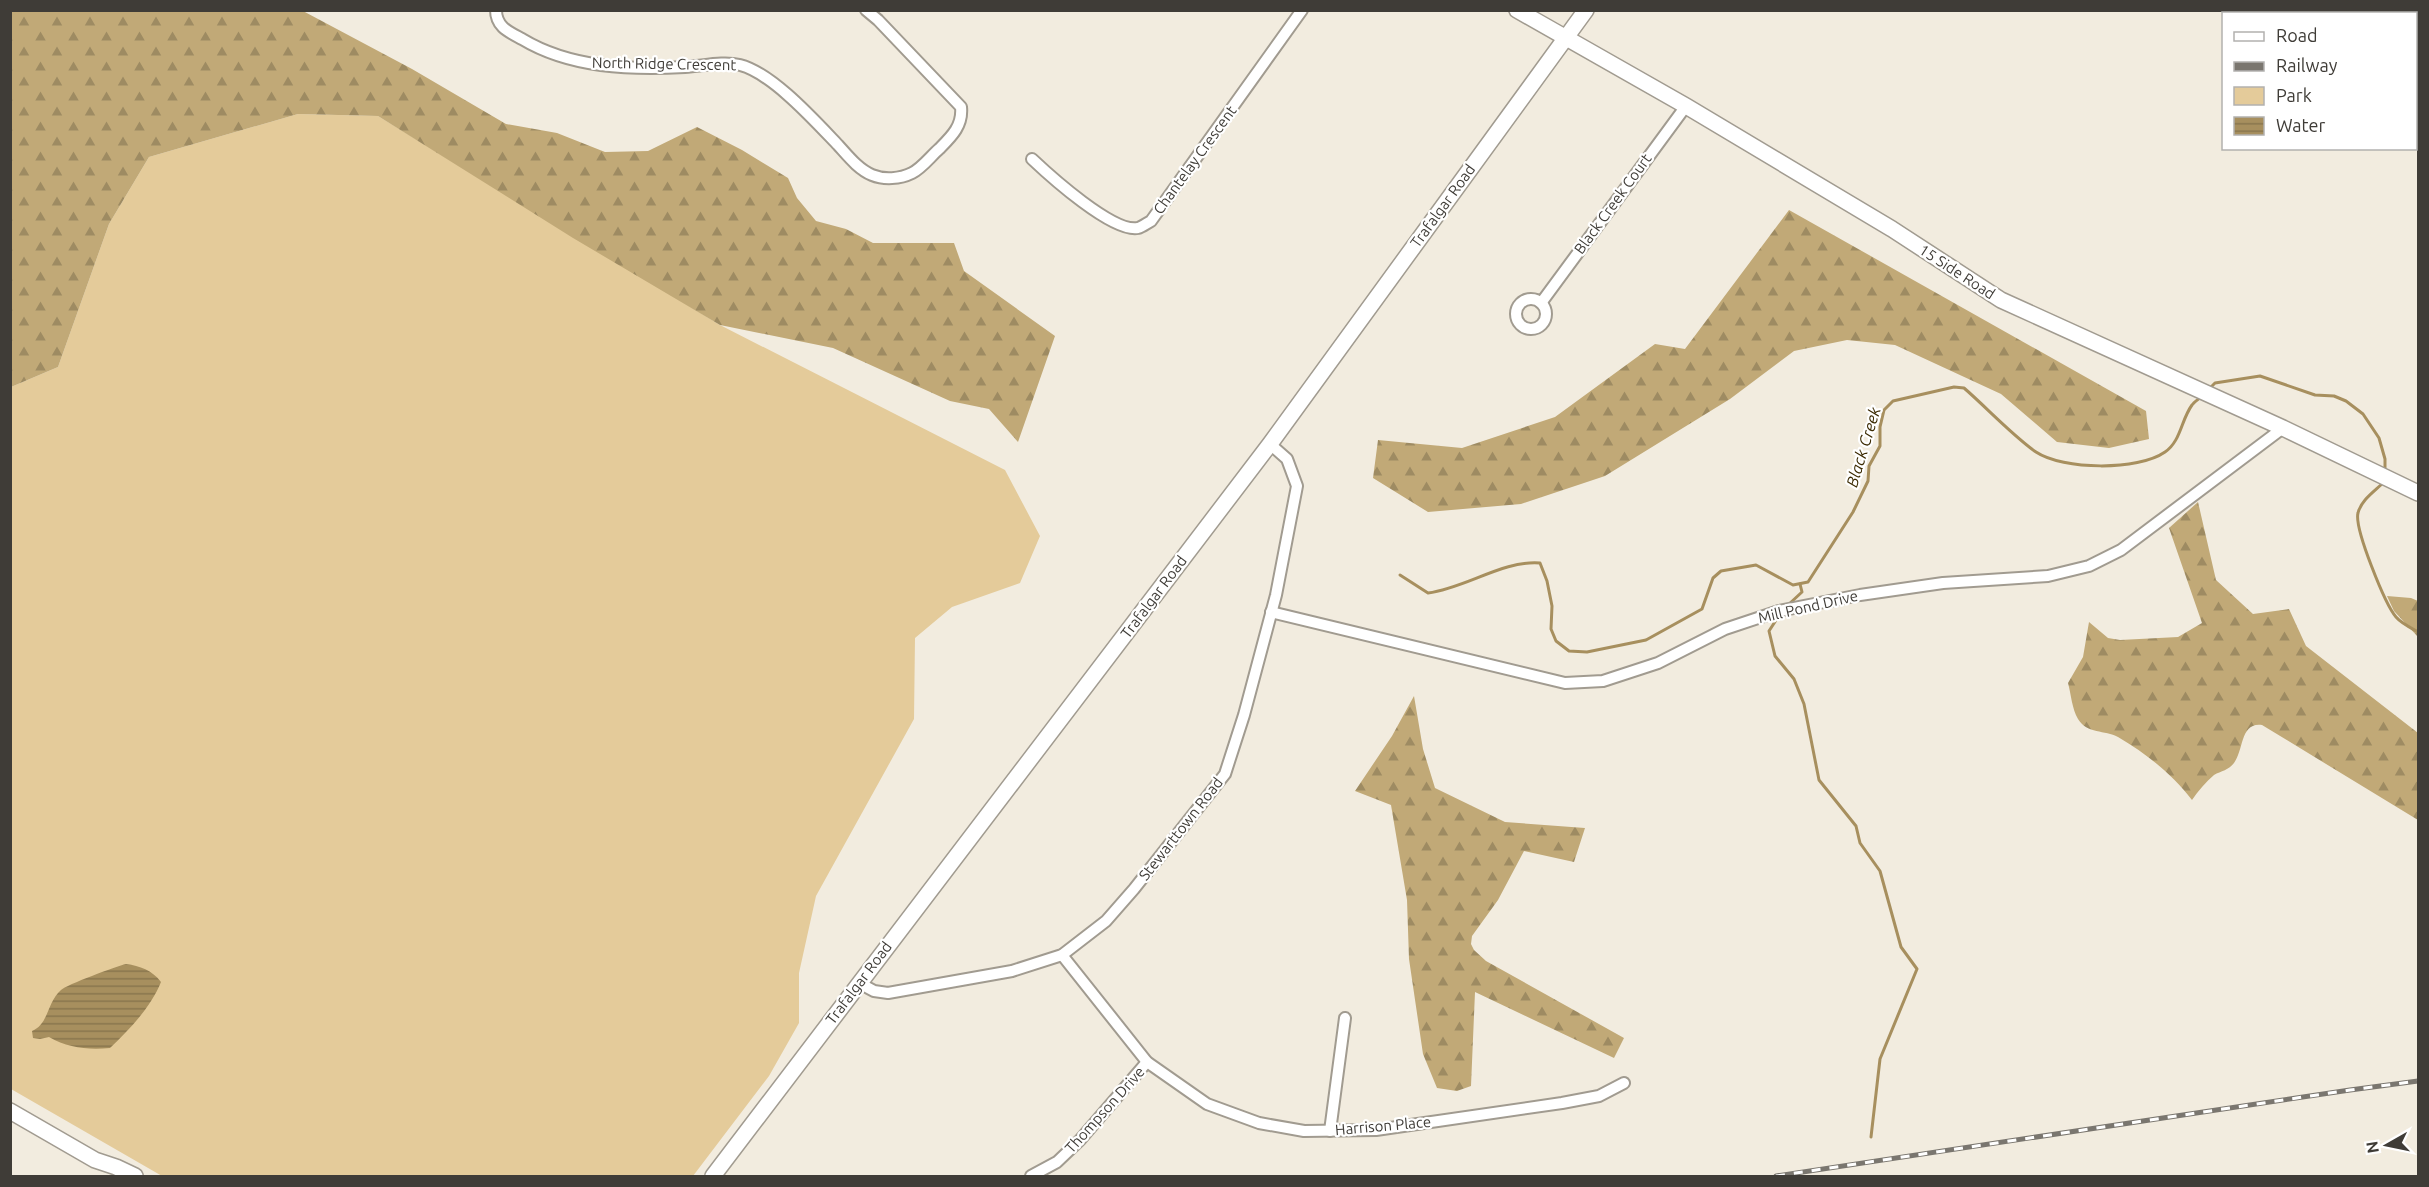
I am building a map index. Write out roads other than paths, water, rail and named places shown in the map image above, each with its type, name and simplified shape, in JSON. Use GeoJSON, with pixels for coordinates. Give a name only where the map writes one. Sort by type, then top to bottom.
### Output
{"type":"FeatureCollection","features":[{"type":"Feature","properties":{"kind":"main road","name":"15 Side Road"},"geometry":{"type":"LineString","coordinates":[[1517,10],[1686,106],[1892,229],[2001,300],[2283,428],[2418,493]]}},
{"type":"Feature","properties":{"kind":"main road","name":"Trafalgar Road"},"geometry":{"type":"LineString","coordinates":[[713,1176],[1270,444],[1586,10]]}},
{"type":"Feature","properties":{"kind":"main road"},"geometry":{"type":"LineString","coordinates":[[10,1111],[94,1160],[112,1176]]}},
{"type":"Feature","properties":{"kind":"main road"},"geometry":{"type":"LineString","coordinates":[[94,1160],[135,1176]]}},
{"type":"Feature","properties":{"kind":"street","name":"North Ridge Crescent"},"geometry":{"type":"LineString","coordinates":[[496,10],[500,24],[506,30],[534,47],[580,61],[602,65],[665,67],[728,63],[751,69],[805,112],[866,172],[880,178],[902,177],[920,168],[951,136],[960,123],[961,107],[866,10]]}},
{"type":"Feature","properties":{"kind":"street","name":"Chantelay Crescent"},"geometry":{"type":"LineString","coordinates":[[1032,159],[1062,187],[1121,226],[1138,228],[1151,222],[1302,10]]}},
{"type":"Feature","properties":{"kind":"street","name":"Black Creek Court"},"geometry":{"type":"LineString","coordinates":[[1540,303],[1686,106]]}},
{"type":"Feature","properties":{"kind":"street","name":"Mill Pond Drive"},"geometry":{"type":"LineString","coordinates":[[1271,612],[1564,683],[1603,681],[1658,663],[1725,629],[1779,611],[1943,583],[2048,576],[2088,566],[2121,550],[2283,428]]}},
{"type":"Feature","properties":{"kind":"street","name":"Stewarttown Road"},"geometry":{"type":"LineString","coordinates":[[859,983],[873,991],[888,993],[1012,970],[1062,955],[1106,921],[1225,774],[1244,715],[1276,595],[1298,486],[1287,459],[1270,444]]}},
{"type":"Feature","properties":{"kind":"street","name":"Harrison Place"},"geometry":{"type":"LineString","coordinates":[[1062,955],[1147,1062],[1208,1104],[1259,1123],[1304,1131],[1376,1130],[1599,1096],[1624,1083]]}},
{"type":"Feature","properties":{"kind":"street"},"geometry":{"type":"LineString","coordinates":[[1330,1131],[1345,1018]]}},
{"type":"Feature","properties":{"kind":"street","name":"Thompson Drive"},"geometry":{"type":"LineString","coordinates":[[1031,1176],[1057,1162],[1080,1140],[1147,1062]]}},
{"type":"Feature","properties":{"kind":"water"},"geometry":{"type":"Polygon","coordinates":[[[126,964],[145,969],[161,982],[146,1009],[110,1048],[78,1047],[63,1044],[49,1037],[33,1038],[32,1031],[42,1023],[53,1000],[61,990],[81,980],[126,964]]]}},
{"type":"Feature","properties":{"kind":"waterway","name":"Black Creek"},"geometry":{"type":"LineString","coordinates":[[2209,389],[2215,383],[2260,376],[2315,395],[2334,396],[2346,401],[2363,414],[2379,438],[2385,459],[2385,472]]}},
{"type":"Feature","properties":{"kind":"waterway","name":"Black Creek"},"geometry":{"type":"LineString","coordinates":[[1400,575],[1428,593],[1456,586],[1512,566],[1540,563],[1547,581],[1552,606],[1551,629],[1556,641],[1569,651],[1587,652],[1646,640],[1702,609],[1713,578],[1721,571],[1756,565],[1793,585],[1808,582],[1853,512],[1868,481],[1869,466],[1880,446],[1880,427],[1884,410],[1893,401],[1954,387],[1964,388],[2036,452],[2064,462],[2100,466],[2137,463],[2165,452],[2178,436],[2188,411],[2202,396]]}},
{"type":"Feature","properties":{"kind":"waterway","name":"Black Creek"},"geometry":{"type":"LineString","coordinates":[[2384,482],[2365,500],[2358,513],[2358,521],[2371,566],[2391,609],[2396,617],[2418,632]]}},
{"type":"Feature","properties":{"kind":"waterway"},"geometry":{"type":"LineString","coordinates":[[1788,605],[1802,592],[1800,584]]}},
{"type":"Feature","properties":{"kind":"waterway"},"geometry":{"type":"LineString","coordinates":[[1780,614],[1769,631],[1775,656],[1794,679],[1804,704],[1819,780],[1856,826],[1860,843],[1880,871],[1901,947],[1917,969],[1880,1059],[1871,1137]]}},
{"type":"Feature","properties":{"kind":"railway"},"geometry":{"type":"LineString","coordinates":[[1776,1176],[2418,1081]]}}]}
